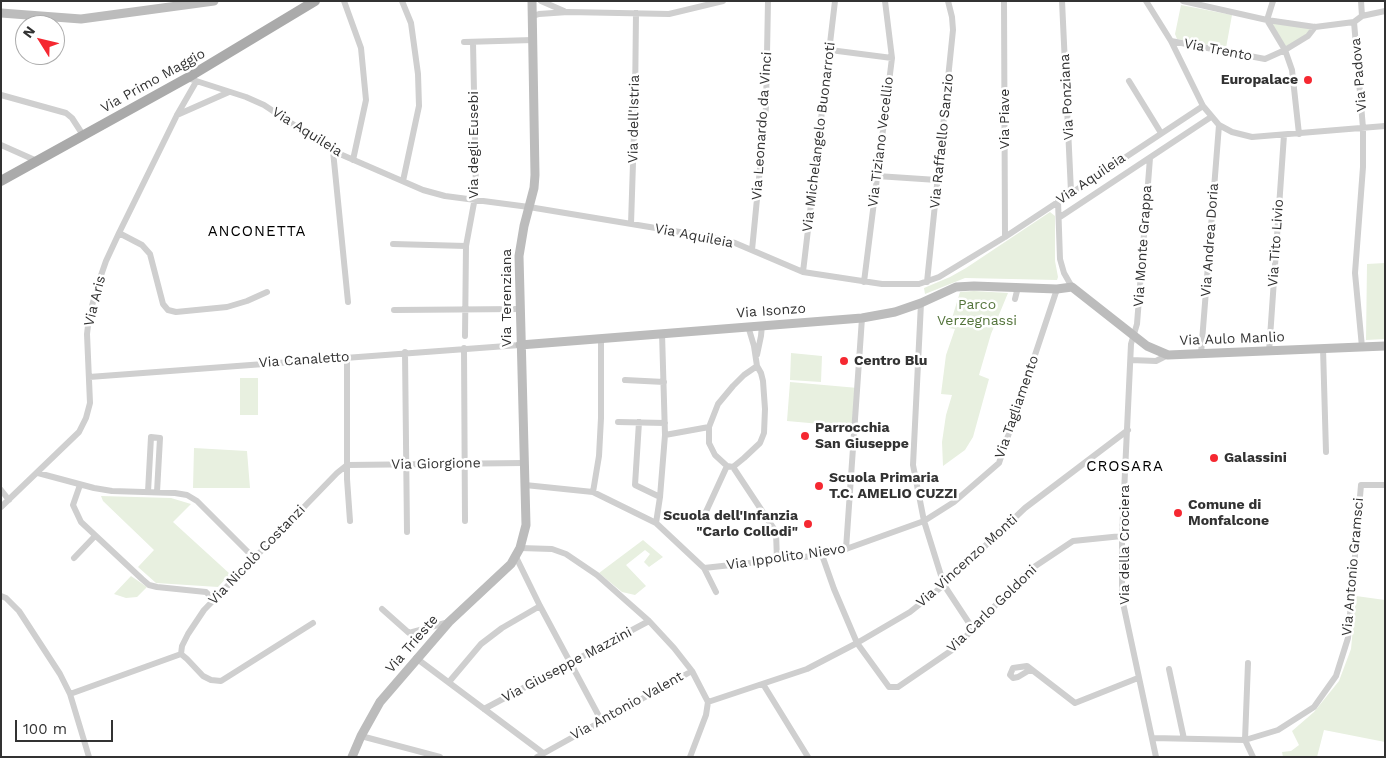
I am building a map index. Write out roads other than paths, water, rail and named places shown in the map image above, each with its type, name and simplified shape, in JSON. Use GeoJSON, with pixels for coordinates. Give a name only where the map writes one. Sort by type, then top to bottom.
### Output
{"type":"FeatureCollection","features":[{"type":"Feature","properties":{"kind":"main road","name":"Via Primo Maggio"},"geometry":{"type":"LineString","coordinates":[[1,181],[83,135],[191,80],[316,1]]}},
{"type":"Feature","properties":{"kind":"street"},"geometry":{"type":"LineString","coordinates":[[1,13],[81,18],[214,1]]}},
{"type":"Feature","properties":{"kind":"street"},"geometry":{"type":"LineString","coordinates":[[344,1],[361,48],[366,100],[353,160]]}},
{"type":"Feature","properties":{"kind":"street"},"geometry":{"type":"LineString","coordinates":[[402,1],[411,23],[418,74],[419,106],[403,181]]}},
{"type":"Feature","properties":{"kind":"street","name":"Via Terenziana"},"geometry":{"type":"LineString","coordinates":[[516,556],[526,526],[519,256],[535,175],[532,1]]}},
{"type":"Feature","properties":{"kind":"street"},"geometry":{"type":"LineString","coordinates":[[542,1],[568,12]]}},
{"type":"Feature","properties":{"kind":"street"},"geometry":{"type":"LineString","coordinates":[[533,16],[568,12],[669,14],[723,1]]}},
{"type":"Feature","properties":{"kind":"street","name":"Via Leonardo da Vinci"},"geometry":{"type":"LineString","coordinates":[[752,250],[766,107],[768,1]]}},
{"type":"Feature","properties":{"kind":"street","name":"Via Michelangelo Buonarroti"},"geometry":{"type":"LineString","coordinates":[[803,272],[835,1]]}},
{"type":"Feature","properties":{"kind":"street","name":"Via Tiziano Vecellio"},"geometry":{"type":"LineString","coordinates":[[864,282],[892,58],[885,1]]}},
{"type":"Feature","properties":{"kind":"street","name":"Via Raffaello Sanzio"},"geometry":{"type":"LineString","coordinates":[[927,282],[953,30],[948,1]]}},
{"type":"Feature","properties":{"kind":"street","name":"Via Piave"},"geometry":{"type":"LineString","coordinates":[[1004,1],[1005,237]]}},
{"type":"Feature","properties":{"kind":"street","name":"Via Ponziana"},"geometry":{"type":"LineString","coordinates":[[1062,1],[1071,192]]}},
{"type":"Feature","properties":{"kind":"street"},"geometry":{"type":"LineString","coordinates":[[1146,1],[1171,41],[1203,106],[1219,125],[1232,132],[1252,137],[1385,126]]}},
{"type":"Feature","properties":{"kind":"street"},"geometry":{"type":"LineString","coordinates":[[1183,1],[1267,20],[1315,27],[1354,22],[1362,16],[1385,11]]}},
{"type":"Feature","properties":{"kind":"street"},"geometry":{"type":"LineString","coordinates":[[1273,1],[1267,20],[1285,50],[1292,70],[1299,134]]}},
{"type":"Feature","properties":{"kind":"street"},"geometry":{"type":"LineString","coordinates":[[1361,1],[1362,16]]}},
{"type":"Feature","properties":{"kind":"street","name":"Via dell'Istria"},"geometry":{"type":"LineString","coordinates":[[632,224],[636,13]]}},
{"type":"Feature","properties":{"kind":"street","name":"Via Padova"},"geometry":{"type":"LineString","coordinates":[[1354,22],[1363,128],[1363,168],[1355,273],[1362,347]]}},
{"type":"Feature","properties":{"kind":"street","name":"Via Trento"},"geometry":{"type":"LineString","coordinates":[[1171,41],[1265,59],[1308,36],[1315,27]]}},
{"type":"Feature","properties":{"kind":"street"},"geometry":{"type":"LineString","coordinates":[[464,42],[533,40]]}},
{"type":"Feature","properties":{"kind":"street","name":"Via degli Eusebi"},"geometry":{"type":"LineString","coordinates":[[465,336],[466,246],[475,200],[473,42]]}},
{"type":"Feature","properties":{"kind":"street"},"geometry":{"type":"LineString","coordinates":[[830,50],[892,58]]}},
{"type":"Feature","properties":{"kind":"street","name":"Via Aquileia"},"geometry":{"type":"LineString","coordinates":[[191,80],[246,97],[264,105],[333,151],[403,181],[444,196],[529,207],[716,238],[752,250],[803,272],[864,282],[918,284],[938,277],[1005,237],[1203,106]]}},
{"type":"Feature","properties":{"kind":"street","name":"Via Aris"},"geometry":{"type":"LineString","coordinates":[[1,507],[79,432],[86,418],[90,402],[87,334],[89,317],[103,268],[177,115],[191,80]]}},
{"type":"Feature","properties":{"kind":"street"},"geometry":{"type":"LineString","coordinates":[[1129,81],[1161,133]]}},
{"type":"Feature","properties":{"kind":"street"},"geometry":{"type":"LineString","coordinates":[[177,115],[229,92]]}},
{"type":"Feature","properties":{"kind":"street"},"geometry":{"type":"LineString","coordinates":[[1,95],[66,113],[72,118],[83,135]]}},
{"type":"Feature","properties":{"kind":"street","name":"Via Aquileia"},"geometry":{"type":"LineString","coordinates":[[1060,217],[1211,117]]}},
{"type":"Feature","properties":{"kind":"street","name":"Via Andrea Doria"},"geometry":{"type":"LineString","coordinates":[[1201,354],[1219,125]]}},
{"type":"Feature","properties":{"kind":"street","name":"Via Tito Livio"},"geometry":{"type":"LineString","coordinates":[[1269,352],[1284,135]]}},
{"type":"Feature","properties":{"kind":"street"},"geometry":{"type":"LineString","coordinates":[[1,145],[37,160]]}},
{"type":"Feature","properties":{"kind":"street"},"geometry":{"type":"LineString","coordinates":[[333,151],[348,302]]}},
{"type":"Feature","properties":{"kind":"street","name":"Via Monte Grappa"},"geometry":{"type":"LineString","coordinates":[[1134,335],[1137,324],[1150,158]]}},
{"type":"Feature","properties":{"kind":"street"},"geometry":{"type":"LineString","coordinates":[[877,176],[937,180]]}},
{"type":"Feature","properties":{"kind":"street","name":"Via Aulo Manlio"},"geometry":{"type":"LineString","coordinates":[[1058,201],[1060,259],[1064,273],[1072,287],[1148,346],[1168,356],[1385,346]]}},
{"type":"Feature","properties":{"kind":"street"},"geometry":{"type":"LineString","coordinates":[[119,233],[142,245],[150,254],[163,304],[168,310],[176,312],[227,307],[247,301],[266,292]]}},
{"type":"Feature","properties":{"kind":"street"},"geometry":{"type":"LineString","coordinates":[[393,244],[466,246]]}},
{"type":"Feature","properties":{"kind":"street","name":"Via Isonzo"},"geometry":{"type":"LineString","coordinates":[[520,345],[862,318],[895,312],[921,303],[956,287],[1057,289],[1072,287]]}},
{"type":"Feature","properties":{"kind":"street"},"geometry":{"type":"LineString","coordinates":[[1015,299],[1018,287]]}},
{"type":"Feature","properties":{"kind":"street","name":"Via Tagliamento"},"geometry":{"type":"LineString","coordinates":[[924,521],[954,502],[999,463],[1057,289]]}},
{"type":"Feature","properties":{"kind":"street"},"geometry":{"type":"LineString","coordinates":[[921,303],[914,465],[924,521],[944,585],[973,630]]}},
{"type":"Feature","properties":{"kind":"street"},"geometry":{"type":"LineString","coordinates":[[394,310],[520,310]]}},
{"type":"Feature","properties":{"kind":"street"},"geometry":{"type":"LineString","coordinates":[[846,549],[862,318]]}},
{"type":"Feature","properties":{"kind":"street"},"geometry":{"type":"LineString","coordinates":[[756,356],[762,325]]}},
{"type":"Feature","properties":{"kind":"street"},"geometry":{"type":"LineString","coordinates":[[704,516],[730,467],[760,444],[764,433],[766,409],[762,373],[757,366],[748,326]]}},
{"type":"Feature","properties":{"kind":"street"},"geometry":{"type":"LineString","coordinates":[[656,523],[665,435],[662,333]]}},
{"type":"Feature","properties":{"kind":"street","name":"Via della Crociera"},"geometry":{"type":"LineString","coordinates":[[1134,335],[1131,360],[1122,536],[1123,603],[1156,757]]}},
{"type":"Feature","properties":{"kind":"street"},"geometry":{"type":"LineString","coordinates":[[593,492],[601,418],[602,339]]}},
{"type":"Feature","properties":{"kind":"street","name":"Via Canaletto"},"geometry":{"type":"LineString","coordinates":[[89,377],[405,352],[520,345]]}},
{"type":"Feature","properties":{"kind":"street"},"geometry":{"type":"LineString","coordinates":[[464,348],[465,521]]}},
{"type":"Feature","properties":{"kind":"street"},"geometry":{"type":"LineString","coordinates":[[1323,348],[1326,452]]}},
{"type":"Feature","properties":{"kind":"street"},"geometry":{"type":"LineString","coordinates":[[405,352],[407,532]]}},
{"type":"Feature","properties":{"kind":"street"},"geometry":{"type":"LineString","coordinates":[[1131,360],[1156,361],[1168,356]]}},
{"type":"Feature","properties":{"kind":"street"},"geometry":{"type":"LineString","coordinates":[[347,357],[347,465],[350,521]]}},
{"type":"Feature","properties":{"kind":"street"},"geometry":{"type":"LineString","coordinates":[[757,366],[744,374],[718,404],[709,427],[709,443],[715,455],[730,467],[776,532],[777,560]]}},
{"type":"Feature","properties":{"kind":"street"},"geometry":{"type":"LineString","coordinates":[[625,380],[664,382]]}},
{"type":"Feature","properties":{"kind":"street"},"geometry":{"type":"LineString","coordinates":[[618,422],[665,423]]}},
{"type":"Feature","properties":{"kind":"street"},"geometry":{"type":"LineString","coordinates":[[639,422],[636,485],[660,497]]}},
{"type":"Feature","properties":{"kind":"street"},"geometry":{"type":"LineString","coordinates":[[665,435],[709,427]]}},
{"type":"Feature","properties":{"kind":"street","name":"Via Vincenzo Monti"},"geometry":{"type":"LineString","coordinates":[[708,702],[807,669],[910,612],[944,585],[1025,508],[1128,430]]}},
{"type":"Feature","properties":{"kind":"street"},"geometry":{"type":"LineString","coordinates":[[148,492],[151,436],[160,438],[157,492]]}},
{"type":"Feature","properties":{"kind":"street","name":"Via Giorgione"},"geometry":{"type":"LineString","coordinates":[[347,465],[524,463]]}},
{"type":"Feature","properties":{"kind":"street","name":"Via Nicolò Costanzi"},"geometry":{"type":"LineString","coordinates":[[181,654],[182,646],[195,621],[213,599],[337,472],[347,465]]}},
{"type":"Feature","properties":{"kind":"street"},"geometry":{"type":"LineString","coordinates":[[38,473],[80,485],[112,491],[187,495],[197,501],[254,558]]}},
{"type":"Feature","properties":{"kind":"street"},"geometry":{"type":"LineString","coordinates":[[80,485],[73,505],[81,522],[150,585],[206,592],[213,599]]}},
{"type":"Feature","properties":{"kind":"street","name":"Via Antonio Gramsci"},"geometry":{"type":"LineString","coordinates":[[1152,738],[1245,740],[1278,730],[1314,707],[1336,676],[1348,638],[1361,485],[1385,485]]}},
{"type":"Feature","properties":{"kind":"street","name":"Via Ippolito Nievo"},"geometry":{"type":"LineString","coordinates":[[525,486],[593,492],[656,523],[704,568],[716,592]]}},
{"type":"Feature","properties":{"kind":"street"},"geometry":{"type":"LineString","coordinates":[[1,490],[8,500]]}},
{"type":"Feature","properties":{"kind":"street","name":"Via Ippolito Nievo"},"geometry":{"type":"LineString","coordinates":[[704,568],[822,555],[846,549],[924,521]]}},
{"type":"Feature","properties":{"kind":"street"},"geometry":{"type":"LineString","coordinates":[[74,558],[95,536]]}},
{"type":"Feature","properties":{"kind":"street","name":"Via Carlo Goldoni"},"geometry":{"type":"LineString","coordinates":[[857,643],[889,687],[898,687],[955,648],[1028,571],[1073,541],[1122,536]]}},
{"type":"Feature","properties":{"kind":"street"},"geometry":{"type":"LineString","coordinates":[[601,720],[540,606],[516,556],[552,549],[566,554],[597,575],[649,621],[674,648],[692,671],[708,702],[706,715],[690,757]]}},
{"type":"Feature","properties":{"kind":"street"},"geometry":{"type":"LineString","coordinates":[[822,555],[857,643]]}},
{"type":"Feature","properties":{"kind":"street","name":"Via Trieste"},"geometry":{"type":"LineString","coordinates":[[352,757],[361,736],[380,702],[449,622],[516,556]]}},
{"type":"Feature","properties":{"kind":"street"},"geometry":{"type":"LineString","coordinates":[[1,596],[6,598],[19,611],[60,674],[70,694],[89,757]]}},
{"type":"Feature","properties":{"kind":"street"},"geometry":{"type":"LineString","coordinates":[[449,682],[481,644],[502,628],[540,606]]}},
{"type":"Feature","properties":{"kind":"street"},"geometry":{"type":"LineString","coordinates":[[382,609],[409,633],[449,622]]}},
{"type":"Feature","properties":{"kind":"street","name":"Via Giuseppe Mazzini"},"geometry":{"type":"LineString","coordinates":[[484,708],[649,621]]}},
{"type":"Feature","properties":{"kind":"street"},"geometry":{"type":"LineString","coordinates":[[70,694],[181,654],[203,676],[211,680],[221,681],[313,622]]}},
{"type":"Feature","properties":{"kind":"street"},"geometry":{"type":"LineString","coordinates":[[416,658],[484,708],[540,755]]}},
{"type":"Feature","properties":{"kind":"street"},"geometry":{"type":"LineString","coordinates":[[1248,663],[1245,740],[1253,757]]}},
{"type":"Feature","properties":{"kind":"street"},"geometry":{"type":"LineString","coordinates":[[1168,669],[1184,739]]}},
{"type":"Feature","properties":{"kind":"street","name":"Via Antonio Valent"},"geometry":{"type":"LineString","coordinates":[[540,755],[692,671]]}},
{"type":"Feature","properties":{"kind":"street"},"geometry":{"type":"LineString","coordinates":[[1033,671],[1074,704],[1138,678]]}},
{"type":"Feature","properties":{"kind":"street"},"geometry":{"type":"LineString","coordinates":[[764,684],[808,757]]}},
{"type":"Feature","properties":{"kind":"street"},"geometry":{"type":"LineString","coordinates":[[361,736],[440,757]]}},
{"type":"Feature","properties":{"kind":"place","name":"Europalace"},"geometry":{"type":"Point","coordinates":[1308,80]}},
{"type":"Feature","properties":{"kind":"place","name":"Centro Blu"},"geometry":{"type":"Point","coordinates":[844,361]}},
{"type":"Feature","properties":{"kind":"place","name":"Parrocchia San Giuseppe"},"geometry":{"type":"Point","coordinates":[805,436]}},
{"type":"Feature","properties":{"kind":"place","name":"Galassini"},"geometry":{"type":"Point","coordinates":[1214,458]}},
{"type":"Feature","properties":{"kind":"place","name":"Scuola Primaria T.C. AMELIO CUZZI"},"geometry":{"type":"Point","coordinates":[819,486]}},
{"type":"Feature","properties":{"kind":"place","name":"Comune di Monfalcone"},"geometry":{"type":"Point","coordinates":[1178,513]}},
{"type":"Feature","properties":{"kind":"place","name":"Scuola dell'Infanzia \"Carlo Collodi\""},"geometry":{"type":"Point","coordinates":[808,524]}},
{"type":"Feature","properties":{"kind":"district","name":"ANCONETTA"},"geometry":{"type":"Point","coordinates":[257,232]}},
{"type":"Feature","properties":{"kind":"district","name":"CROSARA"},"geometry":{"type":"Point","coordinates":[1125,467]}},
{"type":"Feature","properties":{"kind":"park label","name":"Parco Verzegnassi"},"geometry":{"type":"Point","coordinates":[977,314]}}]}
